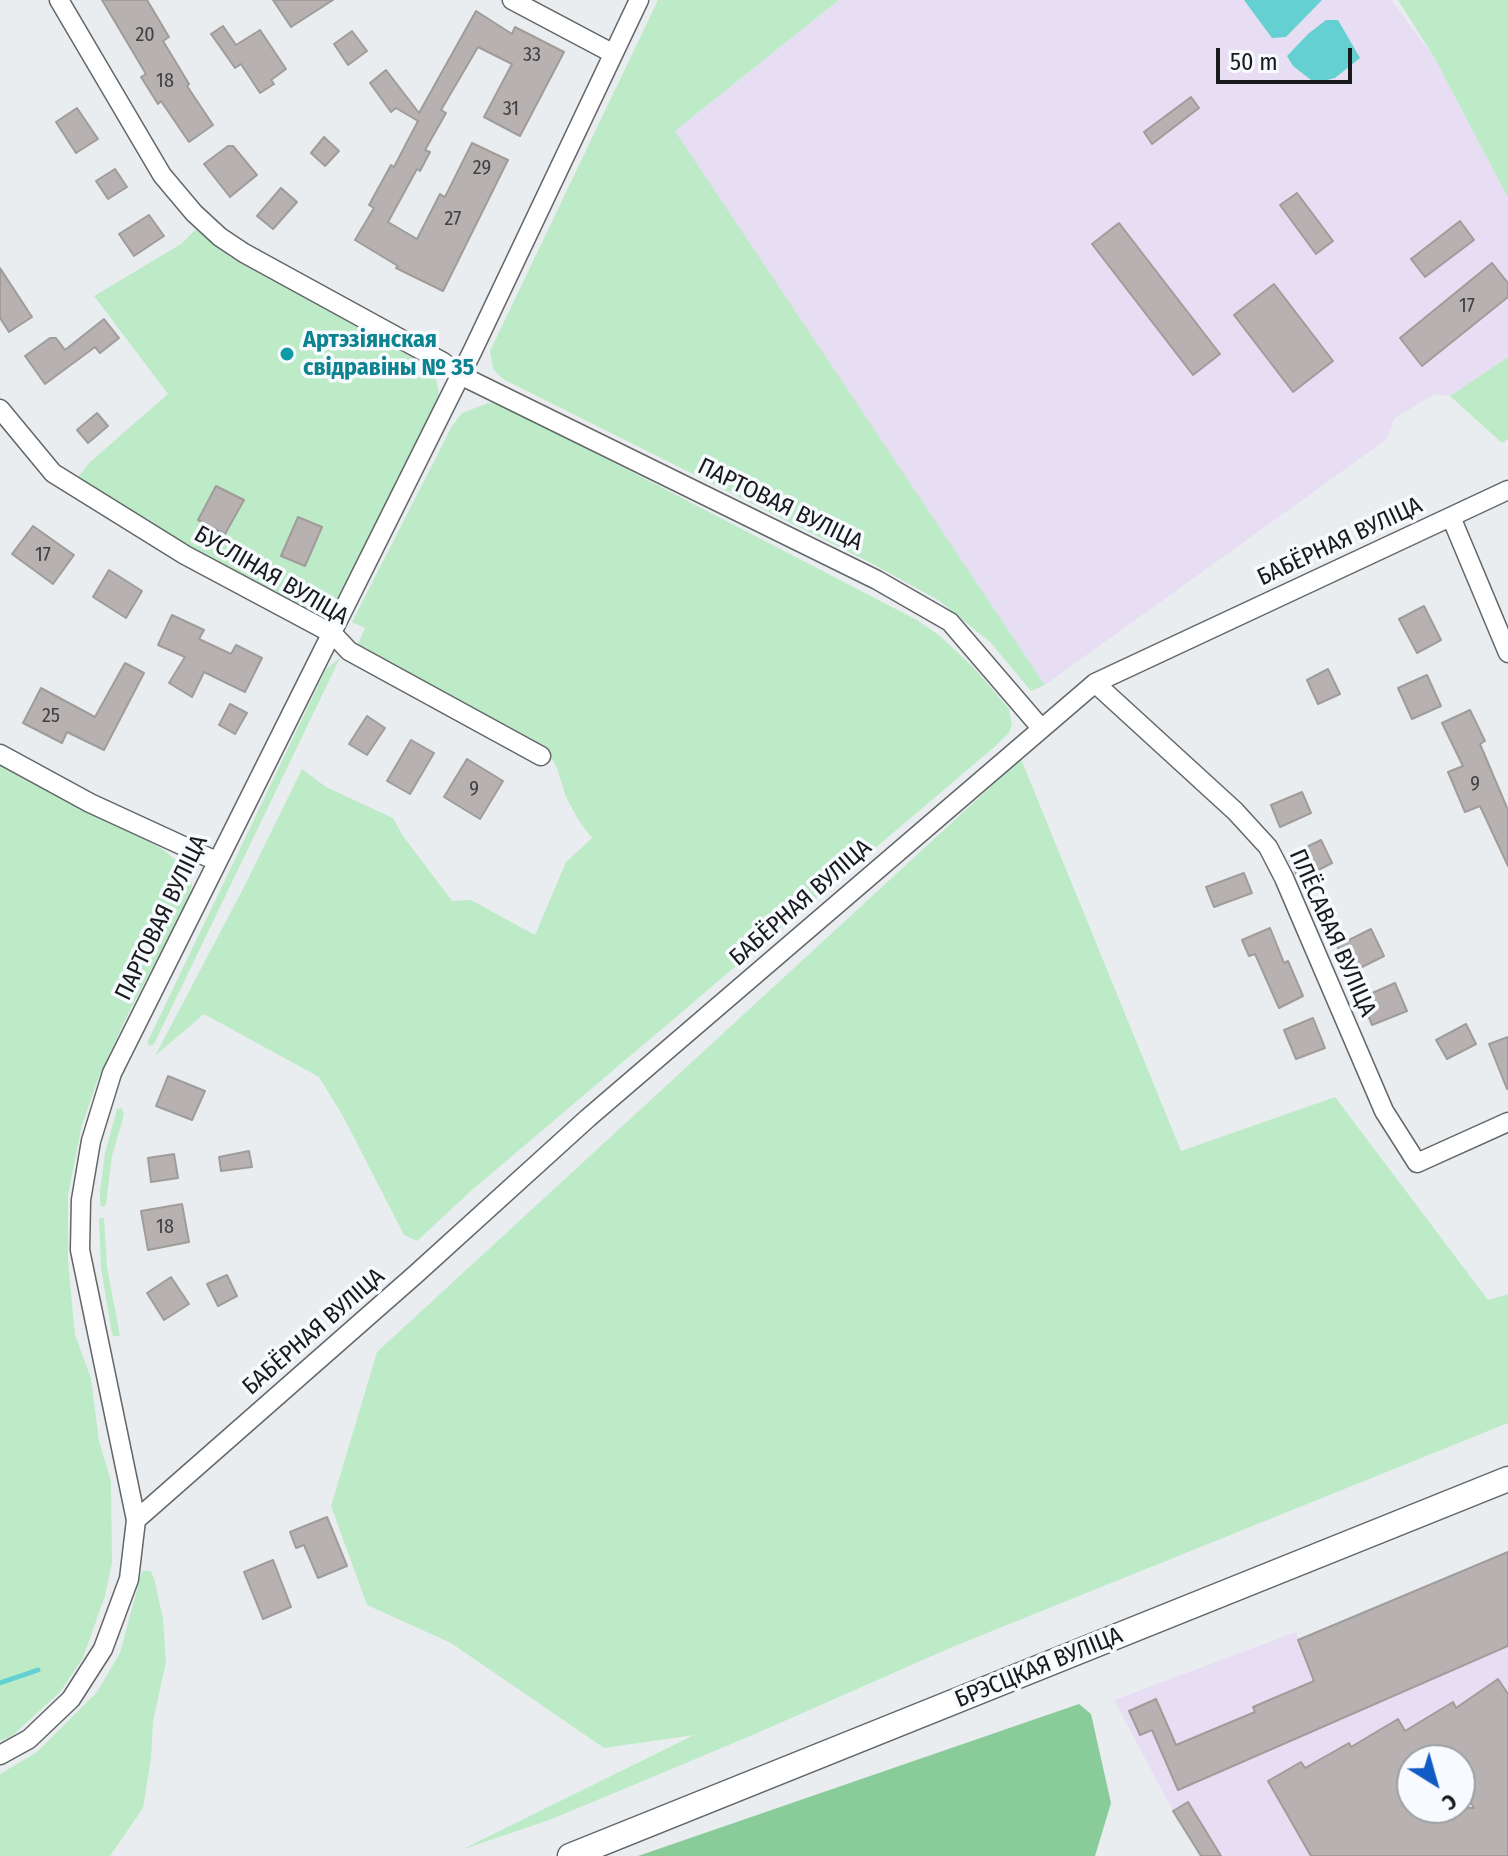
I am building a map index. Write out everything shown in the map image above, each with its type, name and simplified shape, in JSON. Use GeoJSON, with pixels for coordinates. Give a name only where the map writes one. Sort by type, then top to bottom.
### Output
{"type":"FeatureCollection","features":[{"type":"Feature","properties":{"kind":"main road","name":"БРЭСЦКАЯ ВУЛІЦА"},"geometry":{"type":"LineString","coordinates":[[570,1856],[1508,1479]]}},
{"type":"Feature","properties":{"kind":"street"},"geometry":{"type":"LineString","coordinates":[[59,0],[162,175],[194,213],[220,237],[244,253],[443,362],[460,375]]}},
{"type":"Feature","properties":{"kind":"street"},"geometry":{"type":"LineString","coordinates":[[512,0],[612,53]]}},
{"type":"Feature","properties":{"kind":"street","name":"ПАРТОВАЯ ВУЛІЦА"},"geometry":{"type":"LineString","coordinates":[[136,1520],[80,1250],[81,1200],[91,1141],[112,1073],[216,861],[333,634],[639,0]]}},
{"type":"Feature","properties":{"kind":"street","name":"ПАРТОВАЯ ВУЛІЦА"},"geometry":{"type":"LineString","coordinates":[[460,375],[877,580],[950,622],[1041,728]]}},
{"type":"Feature","properties":{"kind":"street","name":"БУСЛІНАЯ ВУЛІЦА"},"geometry":{"type":"LineString","coordinates":[[0,409],[53,473],[185,555],[333,634],[349,651],[541,756]]}},
{"type":"Feature","properties":{"kind":"street"},"geometry":{"type":"LineString","coordinates":[[1451,517],[1508,490]]}},
{"type":"Feature","properties":{"kind":"street","name":"БАБЁРНАЯ ВУЛІЦА"},"geometry":{"type":"LineString","coordinates":[[136,1520],[588,1118],[1095,683],[1451,517],[1508,653]]}},
{"type":"Feature","properties":{"kind":"street","name":"ПЛЁСАВАЯ ВУЛІЦА"},"geometry":{"type":"LineString","coordinates":[[1095,683],[1235,811],[1268,847],[1384,1111],[1417,1163],[1508,1122]]}},
{"type":"Feature","properties":{"kind":"street"},"geometry":{"type":"LineString","coordinates":[[0,754],[90,803],[216,861]]}},
{"type":"Feature","properties":{"kind":"street"},"geometry":{"type":"LineString","coordinates":[[0,1755],[29,1739],[71,1699],[103,1649],[129,1579],[136,1520]]}},
{"type":"Feature","properties":{"kind":"shaded area"},"geometry":{"type":"Polygon","coordinates":[[[839,0],[1391,0],[1434,57],[1508,198],[1508,357],[1450,396],[1434,394],[1394,419],[1387,439],[1045,685],[675,131],[839,0]]]}},
{"type":"Feature","properties":{"kind":"shaded area"},"geometry":{"type":"Polygon","coordinates":[[[1508,1552],[1508,1856],[1201,1856],[1173,1811],[1114,1700],[1296,1632],[1299,1640],[1508,1552]]]}},
{"type":"Feature","properties":{"kind":"green space"},"geometry":{"type":"Polygon","coordinates":[[[658,0],[839,0],[675,131],[1045,685],[1031,691],[990,642],[938,600],[869,562],[503,379],[493,369],[490,351],[658,0]]]}},
{"type":"Feature","properties":{"kind":"green space"},"geometry":{"type":"Polygon","coordinates":[[[1398,0],[1508,0],[1508,198],[1434,57],[1398,0]]]}},
{"type":"Feature","properties":{"kind":"green space"},"geometry":{"type":"Polygon","coordinates":[[[196,229],[230,257],[432,368],[437,383],[439,396],[333,607],[323,617],[316,618],[179,545],[78,477],[90,462],[168,394],[94,296],[181,244],[196,229]]]}},
{"type":"Feature","properties":{"kind":"green space"},"geometry":{"type":"Polygon","coordinates":[[[1508,357],[1508,439],[1502,443],[1450,396],[1508,357]]]}},
{"type":"Feature","properties":{"kind":"green space"},"geometry":{"type":"Polygon","coordinates":[[[488,403],[503,405],[917,620],[940,636],[974,668],[1009,709],[1012,725],[1009,733],[992,749],[472,1190],[417,1241],[404,1235],[344,1118],[319,1077],[204,1014],[155,1056],[302,769],[326,787],[393,818],[452,901],[471,900],[535,935],[566,862],[592,838],[566,797],[557,768],[548,752],[358,644],[365,628],[352,622],[452,426],[462,413],[488,403]]]}},
{"type":"Feature","properties":{"kind":"green space"},"geometry":{"type":"Polygon","coordinates":[[[340,658],[154,1044],[150,1046],[147,1043],[326,669],[340,658]]]}},
{"type":"Feature","properties":{"kind":"green space"},"geometry":{"type":"Polygon","coordinates":[[[1021,759],[1181,1151],[1335,1097],[1488,1300],[1508,1294],[1508,1423],[950,1648],[552,1819],[461,1850],[694,1735],[604,1748],[451,1643],[367,1605],[331,1506],[377,1352],[1021,759]]]}},
{"type":"Feature","properties":{"kind":"green space"},"geometry":{"type":"Polygon","coordinates":[[[0,763],[161,848],[189,871],[192,886],[189,899],[128,1014],[98,1079],[82,1125],[68,1195],[68,1261],[75,1335],[91,1378],[99,1441],[111,1481],[112,1563],[105,1596],[83,1658],[60,1692],[12,1736],[0,1741],[0,763]]]}},
{"type":"Feature","properties":{"kind":"green space"},"geometry":{"type":"Polygon","coordinates":[[[122,1108],[124,1115],[112,1156],[106,1204],[103,1207],[100,1205],[100,1191],[105,1153],[117,1109],[122,1108]]]}},
{"type":"Feature","properties":{"kind":"green space"},"geometry":{"type":"Polygon","coordinates":[[[99,1218],[104,1218],[107,1267],[120,1336],[113,1336],[111,1329],[101,1267],[99,1218]]]}},
{"type":"Feature","properties":{"kind":"green space"},"geometry":{"type":"Polygon","coordinates":[[[142,1571],[151,1571],[155,1582],[163,1619],[166,1662],[153,1722],[143,1808],[110,1856],[0,1856],[0,1774],[37,1752],[97,1692],[120,1653],[142,1571]]]}},
{"type":"Feature","properties":{"kind":"green space"},"geometry":{"type":"Polygon","coordinates":[[[1079,1704],[1091,1714],[1111,1803],[1095,1856],[638,1856],[1079,1704]]]}},
{"type":"Feature","properties":{"kind":"water"},"geometry":{"type":"Polygon","coordinates":[[[1244,0],[1322,0],[1286,37],[1272,38],[1244,0]]]}},
{"type":"Feature","properties":{"kind":"water"},"geometry":{"type":"Polygon","coordinates":[[[1326,20],[1338,20],[1360,58],[1335,78],[1315,83],[1293,66],[1287,56],[1326,20]]]}},
{"type":"Feature","properties":{"kind":"building"},"geometry":{"type":"Polygon","coordinates":[[[102,0],[147,0],[169,37],[163,41],[213,125],[189,142],[141,77],[146,74],[102,0]]]}},
{"type":"Feature","properties":{"kind":"building"},"geometry":{"type":"Polygon","coordinates":[[[273,0],[333,0],[291,27],[273,0]]]}},
{"type":"Feature","properties":{"kind":"building"},"geometry":{"type":"Polygon","coordinates":[[[476,11],[512,34],[515,27],[564,52],[520,136],[484,117],[512,64],[478,47],[441,110],[446,113],[425,150],[430,152],[420,171],[417,169],[388,222],[417,239],[440,194],[445,197],[472,143],[508,160],[443,291],[396,268],[398,266],[355,240],[374,208],[369,205],[391,165],[394,167],[418,121],[396,108],[391,112],[370,83],[386,70],[419,113],[476,11]]]}},
{"type":"Feature","properties":{"kind":"building"},"geometry":{"type":"Polygon","coordinates":[[[223,26],[236,45],[260,30],[286,69],[271,80],[274,84],[260,93],[241,64],[235,68],[211,34],[223,26]]]}},
{"type":"Feature","properties":{"kind":"building"},"geometry":{"type":"Polygon","coordinates":[[[352,31],[367,51],[348,65],[334,44],[352,31]]]}},
{"type":"Feature","properties":{"kind":"building"},"geometry":{"type":"Polygon","coordinates":[[[1191,97],[1199,108],[1152,144],[1144,132],[1191,97]]]}},
{"type":"Feature","properties":{"kind":"building"},"geometry":{"type":"Polygon","coordinates":[[[77,108],[98,139],[76,153],[56,122],[77,108]]]}},
{"type":"Feature","properties":{"kind":"building"},"geometry":{"type":"Polygon","coordinates":[[[324,137],[339,151],[325,166],[311,153],[324,137]]]}},
{"type":"Feature","properties":{"kind":"building"},"geometry":{"type":"Polygon","coordinates":[[[228,146],[233,146],[257,175],[230,197],[204,164],[228,146]]]}},
{"type":"Feature","properties":{"kind":"building"},"geometry":{"type":"Polygon","coordinates":[[[115,169],[127,187],[108,199],[96,181],[115,169]]]}},
{"type":"Feature","properties":{"kind":"building"},"geometry":{"type":"Polygon","coordinates":[[[281,188],[297,202],[273,229],[257,216],[281,188]]]}},
{"type":"Feature","properties":{"kind":"building"},"geometry":{"type":"Polygon","coordinates":[[[1297,193],[1333,241],[1316,254],[1280,205],[1297,193]]]}},
{"type":"Feature","properties":{"kind":"building"},"geometry":{"type":"Polygon","coordinates":[[[149,215],[164,236],[134,256],[119,234],[149,215]]]}},
{"type":"Feature","properties":{"kind":"building"},"geometry":{"type":"Polygon","coordinates":[[[1460,221],[1474,240],[1425,277],[1411,259],[1460,221]]]}},
{"type":"Feature","properties":{"kind":"building"},"geometry":{"type":"Polygon","coordinates":[[[1119,223],[1220,354],[1193,375],[1092,244],[1119,223]]]}},
{"type":"Feature","properties":{"kind":"building"},"geometry":{"type":"Polygon","coordinates":[[[1492,263],[1508,283],[1508,297],[1422,366],[1400,338],[1492,263]]]}},
{"type":"Feature","properties":{"kind":"building"},"geometry":{"type":"Polygon","coordinates":[[[0,268],[32,317],[9,332],[0,318],[0,268]]]}},
{"type":"Feature","properties":{"kind":"building"},"geometry":{"type":"Polygon","coordinates":[[[1274,284],[1333,361],[1293,392],[1234,315],[1274,284]]]}},
{"type":"Feature","properties":{"kind":"building"},"geometry":{"type":"Polygon","coordinates":[[[104,319],[119,338],[100,353],[95,347],[45,384],[25,356],[50,338],[56,338],[65,350],[104,319]]]}},
{"type":"Feature","properties":{"kind":"building"},"geometry":{"type":"Polygon","coordinates":[[[97,413],[108,426],[88,443],[77,430],[97,413]]]}},
{"type":"Feature","properties":{"kind":"building"},"geometry":{"type":"Polygon","coordinates":[[[216,486],[244,500],[225,534],[198,520],[216,486]]]}},
{"type":"Feature","properties":{"kind":"building"},"geometry":{"type":"Polygon","coordinates":[[[298,517],[322,527],[305,566],[281,556],[298,517]]]}},
{"type":"Feature","properties":{"kind":"building"},"geometry":{"type":"Polygon","coordinates":[[[33,526],[74,555],[53,584],[12,554],[33,526]]]}},
{"type":"Feature","properties":{"kind":"building"},"geometry":{"type":"Polygon","coordinates":[[[109,570],[142,591],[126,618],[93,597],[109,570]]]}},
{"type":"Feature","properties":{"kind":"building"},"geometry":{"type":"Polygon","coordinates":[[[1424,606],[1441,640],[1417,653],[1399,619],[1424,606]]]}},
{"type":"Feature","properties":{"kind":"building"},"geometry":{"type":"Polygon","coordinates":[[[172,615],[204,630],[199,639],[231,654],[236,645],[262,658],[245,692],[204,672],[192,697],[169,683],[185,657],[158,645],[172,615]]]}},
{"type":"Feature","properties":{"kind":"building"},"geometry":{"type":"Polygon","coordinates":[[[125,663],[144,673],[104,750],[67,732],[62,743],[23,723],[41,688],[95,717],[125,663]]]}},
{"type":"Feature","properties":{"kind":"building"},"geometry":{"type":"Polygon","coordinates":[[[1328,669],[1340,694],[1318,704],[1307,680],[1328,669]]]}},
{"type":"Feature","properties":{"kind":"building"},"geometry":{"type":"Polygon","coordinates":[[[1427,675],[1441,706],[1412,719],[1398,688],[1427,675]]]}},
{"type":"Feature","properties":{"kind":"building"},"geometry":{"type":"Polygon","coordinates":[[[230,704],[247,713],[235,734],[219,725],[230,704]]]}},
{"type":"Feature","properties":{"kind":"building"},"geometry":{"type":"Polygon","coordinates":[[[1470,710],[1485,741],[1480,744],[1508,810],[1508,866],[1480,806],[1465,812],[1448,772],[1463,766],[1442,723],[1470,710]]]}},
{"type":"Feature","properties":{"kind":"building"},"geometry":{"type":"Polygon","coordinates":[[[367,716],[385,728],[367,755],[349,744],[367,716]]]}},
{"type":"Feature","properties":{"kind":"building"},"geometry":{"type":"Polygon","coordinates":[[[411,740],[434,753],[410,794],[387,781],[411,740]]]}},
{"type":"Feature","properties":{"kind":"building"},"geometry":{"type":"Polygon","coordinates":[[[467,759],[503,781],[480,819],[444,797],[467,759]]]}},
{"type":"Feature","properties":{"kind":"building"},"geometry":{"type":"Polygon","coordinates":[[[1302,792],[1311,813],[1280,827],[1271,805],[1302,792]]]}},
{"type":"Feature","properties":{"kind":"building"},"geometry":{"type":"Polygon","coordinates":[[[1321,840],[1332,863],[1299,880],[1288,856],[1321,840]]]}},
{"type":"Feature","properties":{"kind":"building"},"geometry":{"type":"Polygon","coordinates":[[[1244,873],[1252,893],[1214,907],[1206,887],[1244,873]]]}},
{"type":"Feature","properties":{"kind":"building"},"geometry":{"type":"Polygon","coordinates":[[[1270,928],[1284,963],[1288,961],[1303,996],[1279,1008],[1255,954],[1249,956],[1242,940],[1270,928]]]}},
{"type":"Feature","properties":{"kind":"building"},"geometry":{"type":"Polygon","coordinates":[[[1371,929],[1384,956],[1350,973],[1337,946],[1371,929]]]}},
{"type":"Feature","properties":{"kind":"building"},"geometry":{"type":"Polygon","coordinates":[[[1395,983],[1407,1011],[1372,1025],[1361,998],[1395,983]]]}},
{"type":"Feature","properties":{"kind":"building"},"geometry":{"type":"Polygon","coordinates":[[[1313,1018],[1325,1048],[1296,1059],[1284,1030],[1313,1018]]]}},
{"type":"Feature","properties":{"kind":"building"},"geometry":{"type":"Polygon","coordinates":[[[1466,1024],[1476,1044],[1447,1059],[1436,1040],[1466,1024]]]}},
{"type":"Feature","properties":{"kind":"building"},"geometry":{"type":"Polygon","coordinates":[[[1508,1037],[1508,1089],[1507,1089],[1489,1044],[1508,1037]]]}},
{"type":"Feature","properties":{"kind":"building"},"geometry":{"type":"Polygon","coordinates":[[[168,1076],[205,1091],[192,1120],[156,1106],[168,1076]]]}},
{"type":"Feature","properties":{"kind":"building"},"geometry":{"type":"Polygon","coordinates":[[[249,1151],[252,1167],[221,1171],[219,1157],[249,1151]]]}},
{"type":"Feature","properties":{"kind":"building"},"geometry":{"type":"Polygon","coordinates":[[[174,1154],[178,1178],[151,1182],[148,1158],[174,1154]]]}},
{"type":"Feature","properties":{"kind":"building"},"geometry":{"type":"Polygon","coordinates":[[[182,1204],[189,1242],[148,1250],[141,1211],[182,1204]]]}},
{"type":"Feature","properties":{"kind":"building"},"geometry":{"type":"Polygon","coordinates":[[[227,1275],[237,1296],[218,1306],[207,1284],[227,1275]]]}},
{"type":"Feature","properties":{"kind":"building"},"geometry":{"type":"Polygon","coordinates":[[[171,1277],[189,1304],[164,1320],[147,1293],[171,1277]]]}},
{"type":"Feature","properties":{"kind":"building"},"geometry":{"type":"Polygon","coordinates":[[[327,1517],[347,1566],[318,1578],[304,1545],[296,1548],[290,1532],[327,1517]]]}},
{"type":"Feature","properties":{"kind":"building"},"geometry":{"type":"Polygon","coordinates":[[[1508,1552],[1508,1646],[1178,1790],[1152,1730],[1140,1735],[1129,1711],[1156,1699],[1176,1745],[1255,1712],[1253,1707],[1314,1681],[1298,1640],[1508,1552]]]}},
{"type":"Feature","properties":{"kind":"building"},"geometry":{"type":"Polygon","coordinates":[[[273,1560],[291,1607],[263,1619],[244,1572],[273,1560]]]}},
{"type":"Feature","properties":{"kind":"building"},"geometry":{"type":"Polygon","coordinates":[[[1498,1679],[1508,1694],[1508,1856],[1311,1856],[1268,1781],[1301,1762],[1305,1768],[1349,1743],[1351,1747],[1398,1719],[1405,1731],[1453,1702],[1456,1708],[1498,1679]]]}},
{"type":"Feature","properties":{"kind":"building"},"geometry":{"type":"Polygon","coordinates":[[[1188,1802],[1221,1856],[1201,1856],[1173,1811],[1188,1802]]]}},
{"type":"Feature","properties":{"kind":"waterway"},"geometry":{"type":"LineString","coordinates":[[0,1683],[38,1670]]}},
{"type":"Feature","properties":{"kind":"place","name":"Артэзіянская свідравіны № 35"},"geometry":{"type":"Point","coordinates":[287,354]}}]}
